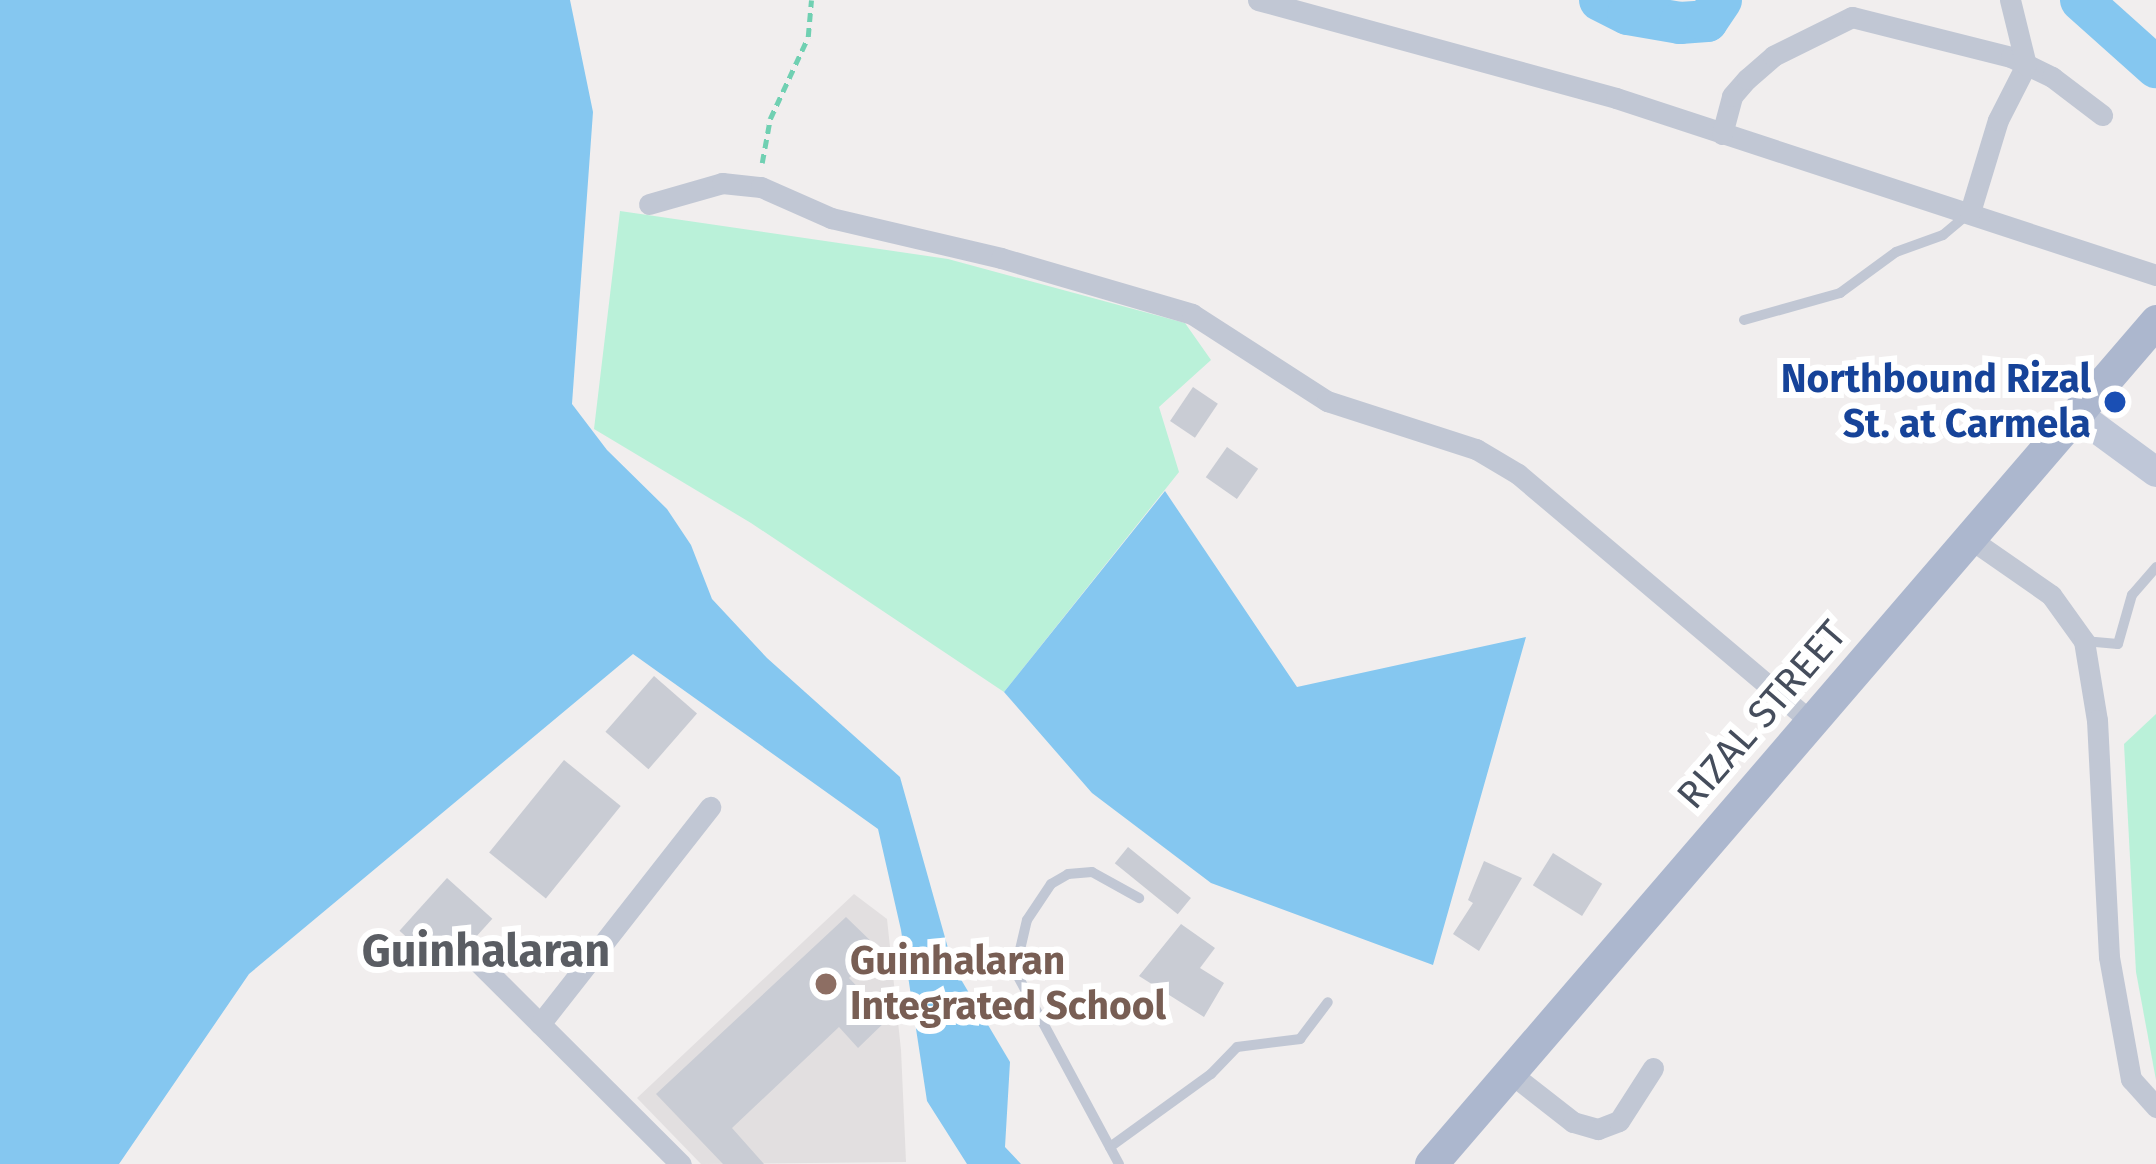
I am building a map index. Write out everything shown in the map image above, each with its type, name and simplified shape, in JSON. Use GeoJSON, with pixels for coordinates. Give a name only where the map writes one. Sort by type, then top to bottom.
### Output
{"type":"FeatureCollection","features":[{"type":"Feature","properties":{"kind":"main road","name":"RIZAL STREET"},"geometry":{"type":"LineString","coordinates":[[1431,1164],[2156,322]]}},
{"type":"Feature","properties":{"kind":"street"},"geometry":{"type":"LineString","coordinates":[[1258,0],[1616,98],[2156,275]]}},
{"type":"Feature","properties":{"kind":"street"},"geometry":{"type":"LineString","coordinates":[[1970,212],[1999,120],[2026,65],[2010,0]]}},
{"type":"Feature","properties":{"kind":"street"},"geometry":{"type":"LineString","coordinates":[[1722,134],[1732,96],[1747,79],[1814,32],[1852,17],[2026,65],[2052,77],[2102,115]]}},
{"type":"Feature","properties":{"kind":"street"},"geometry":{"type":"LineString","coordinates":[[649,204],[722,184],[761,187],[831,218],[1001,258],[1192,314],[1328,400],[1476,449],[1543,492],[1811,722]]}},
{"type":"Feature","properties":{"kind":"street"},"geometry":{"type":"LineString","coordinates":[[2077,415],[2156,472]]}},
{"type":"Feature","properties":{"kind":"street"},"geometry":{"type":"LineString","coordinates":[[1969,538],[2051,595],[2084,641],[2097,720],[2109,957],[2131,1079],[2156,1107]]}},
{"type":"Feature","properties":{"kind":"street"},"geometry":{"type":"LineString","coordinates":[[540,1024],[710,807]]}},
{"type":"Feature","properties":{"kind":"street"},"geometry":{"type":"LineString","coordinates":[[479,963],[681,1164]]}},
{"type":"Feature","properties":{"kind":"street"},"geometry":{"type":"LineString","coordinates":[[1509,1072],[1573,1122],[1598,1129],[1619,1120],[1653,1068]]}},
{"type":"Feature","properties":{"kind":"lane"},"geometry":{"type":"LineString","coordinates":[[1744,320],[1840,293],[1896,252],[1943,235],[1970,212]]}},
{"type":"Feature","properties":{"kind":"lane"},"geometry":{"type":"LineString","coordinates":[[2084,641],[2118,644],[2132,595],[2156,566]]}},
{"type":"Feature","properties":{"kind":"lane"},"geometry":{"type":"LineString","coordinates":[[1119,1164],[1015,971],[1016,954],[1037,900],[1068,874],[1107,877],[1139,898]]}},
{"type":"Feature","properties":{"kind":"lane"},"geometry":{"type":"LineString","coordinates":[[1109,1147],[1211,1074],[1238,1047],[1300,1039],[1328,1003]]}},
{"type":"Feature","properties":{"kind":"path"},"geometry":{"type":"LineString","coordinates":[[761,187],[770,119],[808,38],[811,0]]}},
{"type":"Feature","properties":{"kind":"shaded area","name":"Guinhalaran Integrated School"},"geometry":{"type":"Polygon","coordinates":[[[854,894],[887,919],[901,1050],[906,1162],[701,1164],[637,1098],[854,894]]]}},
{"type":"Feature","properties":{"kind":"green space"},"geometry":{"type":"Polygon","coordinates":[[[620,211],[948,259],[1185,323],[1211,360],[1159,407],[1179,472],[1004,692],[751,523],[594,429],[620,211]]]}},
{"type":"Feature","properties":{"kind":"green space"},"geometry":{"type":"Polygon","coordinates":[[[2156,714],[2156,1080],[2136,972],[2124,744],[2156,714]]]}},
{"type":"Feature","properties":{"kind":"water"},"geometry":{"type":"Polygon","coordinates":[[[0,0],[570,0],[593,112],[572,404],[607,450],[667,509],[691,545],[712,599],[767,658],[900,777],[953,966],[1010,1062],[1005,1147],[1021,1164],[967,1164],[927,1101],[901,930],[878,829],[633,654],[249,974],[119,1164],[0,1164],[0,0]]]}},
{"type":"Feature","properties":{"kind":"water"},"geometry":{"type":"Polygon","coordinates":[[[1165,491],[1297,687],[1526,637],[1433,965],[1211,883],[1092,793],[1004,692],[1165,491]]]}},
{"type":"Feature","properties":{"kind":"building"},"geometry":{"type":"Polygon","coordinates":[[[1193,387],[1218,404],[1195,438],[1170,421],[1193,387]]]}},
{"type":"Feature","properties":{"kind":"building"},"geometry":{"type":"Polygon","coordinates":[[[1227,447],[1258,469],[1237,499],[1206,477],[1227,447]]]}},
{"type":"Feature","properties":{"kind":"building"},"geometry":{"type":"Polygon","coordinates":[[[654,676],[697,713],[648,769],[605,732],[654,676]]]}},
{"type":"Feature","properties":{"kind":"building"},"geometry":{"type":"Polygon","coordinates":[[[564,760],[621,806],[546,898],[489,852],[564,760]]]}},
{"type":"Feature","properties":{"kind":"building"},"geometry":{"type":"Polygon","coordinates":[[[1128,847],[1191,898],[1178,914],[1115,863],[1128,847]]]}},
{"type":"Feature","properties":{"kind":"building"},"geometry":{"type":"Polygon","coordinates":[[[1553,853],[1602,884],[1582,916],[1533,885],[1553,853]]]}},
{"type":"Feature","properties":{"kind":"building"},"geometry":{"type":"Polygon","coordinates":[[[1484,861],[1522,878],[1479,951],[1453,934],[1473,903],[1468,900],[1484,861]]]}},
{"type":"Feature","properties":{"kind":"building"},"geometry":{"type":"Polygon","coordinates":[[[447,878],[492,919],[445,972],[399,931],[447,878]]]}},
{"type":"Feature","properties":{"kind":"building"},"geometry":{"type":"Polygon","coordinates":[[[846,917],[878,948],[849,978],[888,1019],[858,1048],[839,1027],[732,1128],[764,1164],[723,1164],[656,1094],[846,917]]]}},
{"type":"Feature","properties":{"kind":"building"},"geometry":{"type":"Polygon","coordinates":[[[1181,924],[1215,948],[1200,968],[1224,983],[1204,1017],[1139,976],[1181,924]]]}},
{"type":"Feature","properties":{"kind":"waterway"},"geometry":{"type":"LineString","coordinates":[[1600,0],[1628,14],[1680,23],[1707,21],[1721,0]]}},
{"type":"Feature","properties":{"kind":"waterway"},"geometry":{"type":"LineString","coordinates":[[2081,0],[2156,67]]}},
{"type":"Feature","properties":{"kind":"place","name":"Northbound Rizal St. at Carmela"},"geometry":{"type":"Point","coordinates":[2115,402]}},
{"type":"Feature","properties":{"kind":"place","name":"Guinhalaran Integrated School"},"geometry":{"type":"Point","coordinates":[826,984]}},
{"type":"Feature","properties":{"kind":"district","name":"Guinhalaran"},"geometry":{"type":"Point","coordinates":[486,952]}}]}
